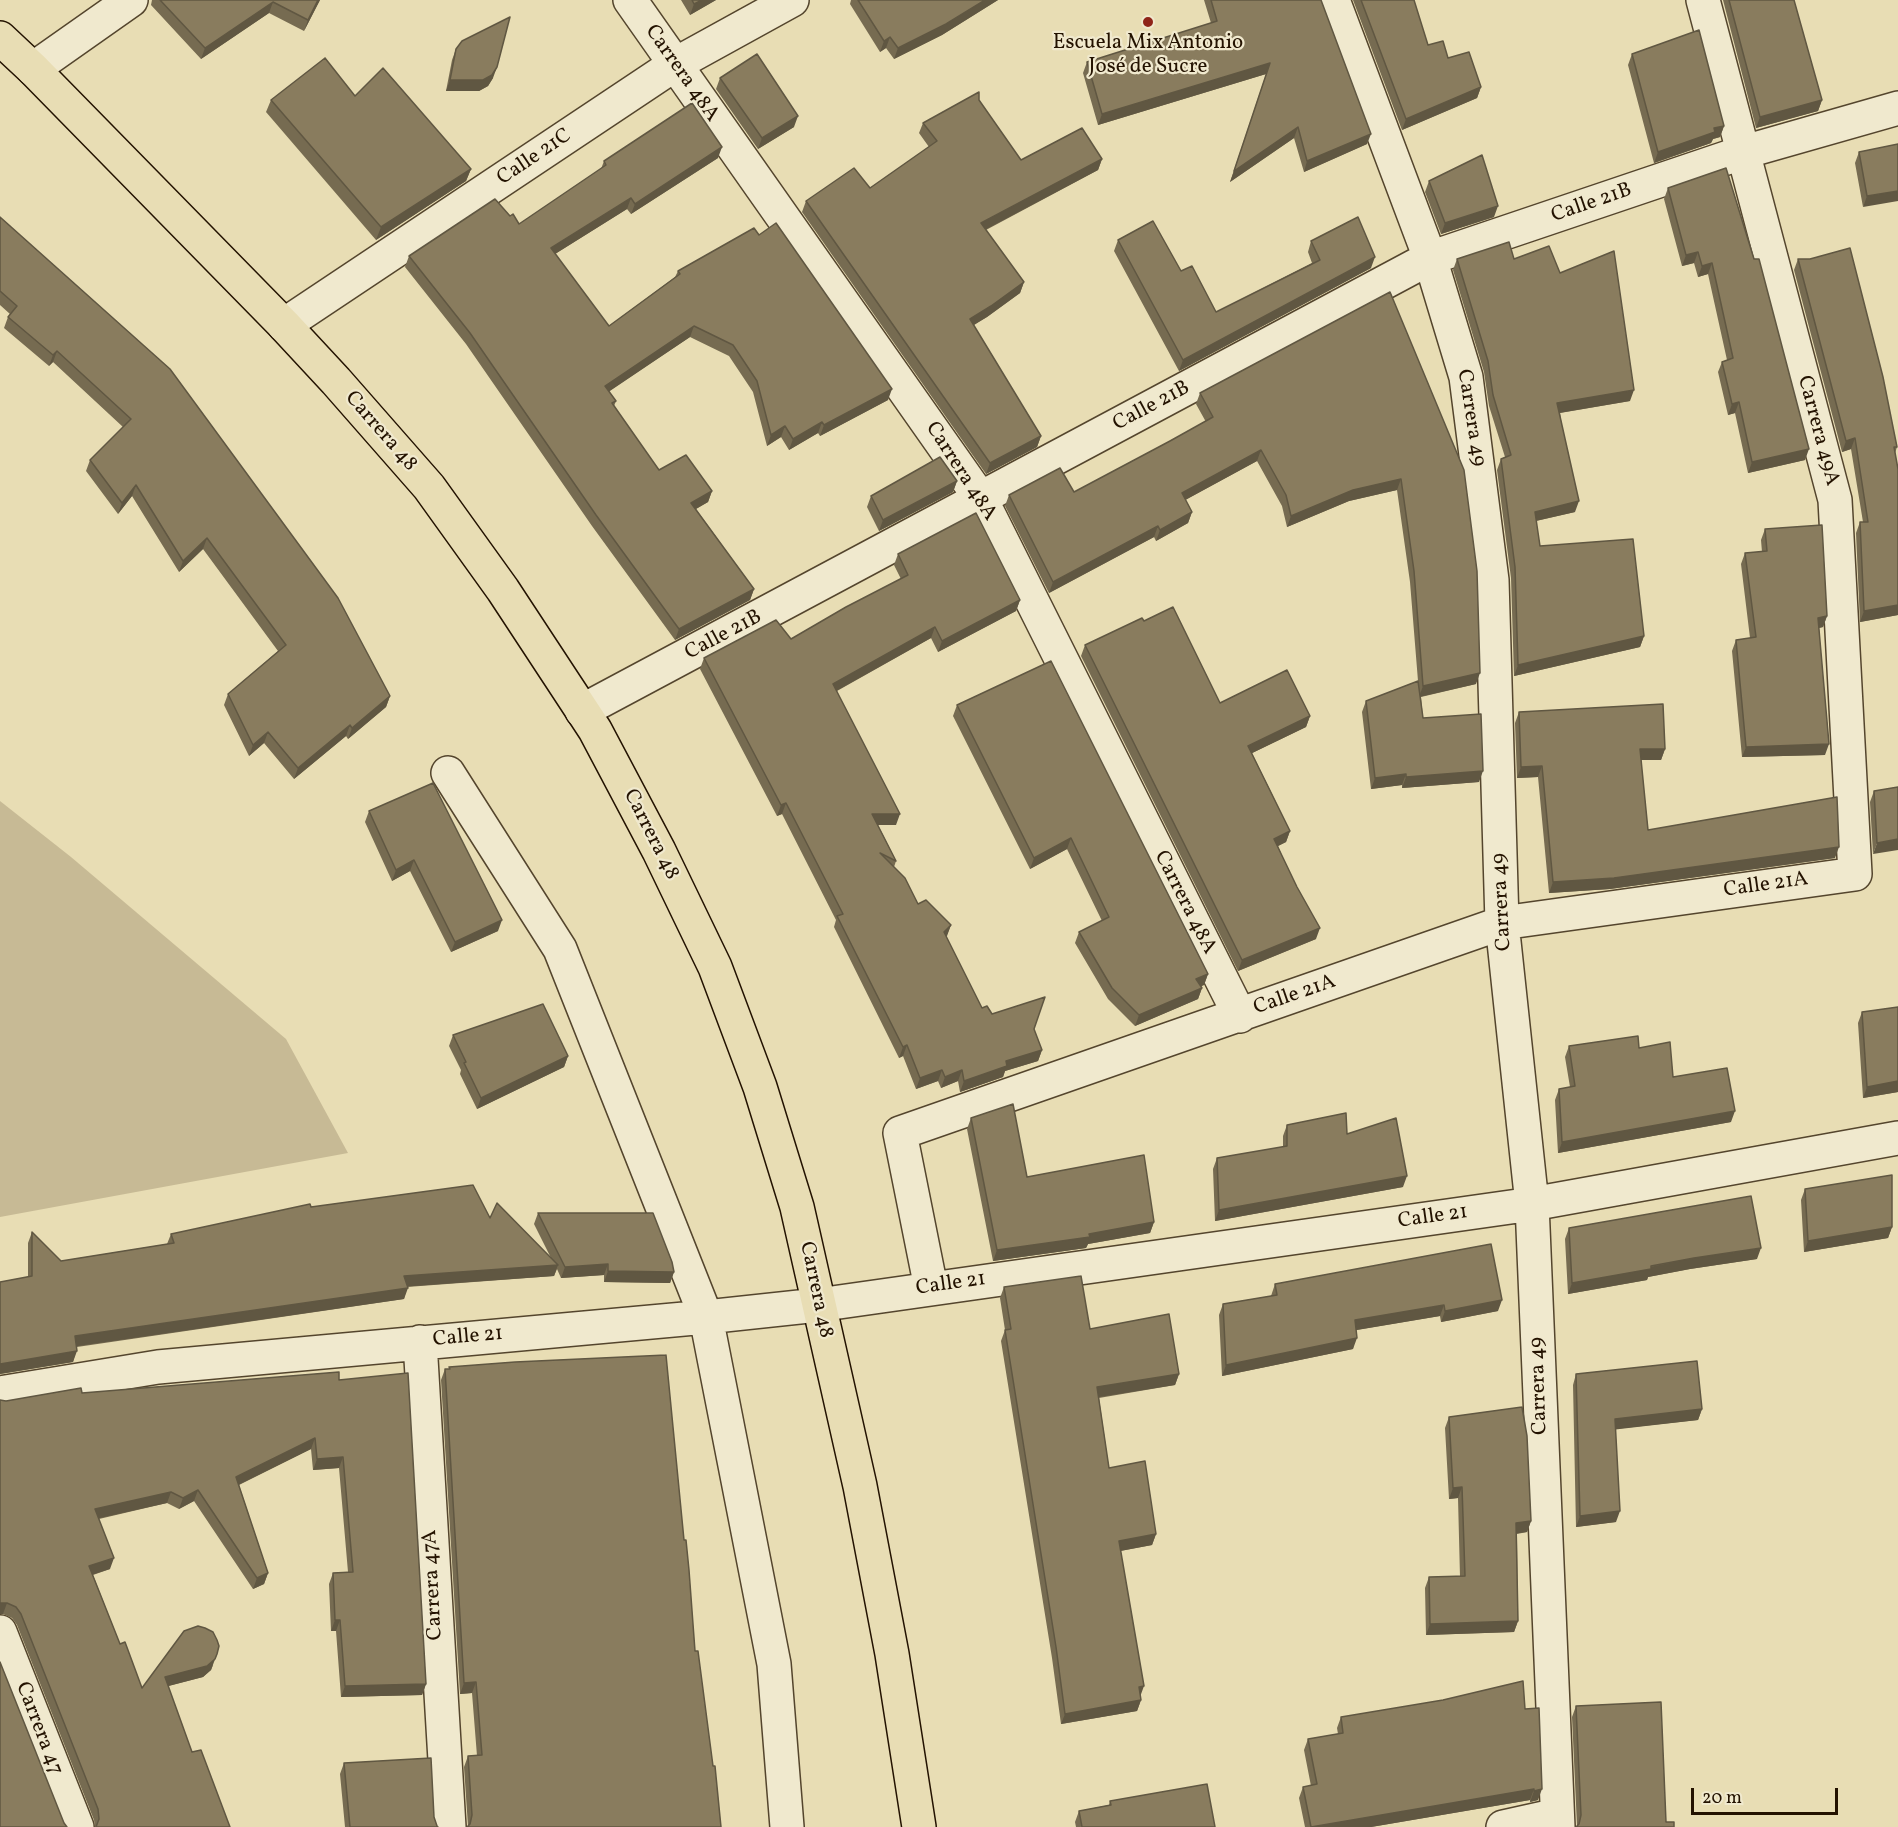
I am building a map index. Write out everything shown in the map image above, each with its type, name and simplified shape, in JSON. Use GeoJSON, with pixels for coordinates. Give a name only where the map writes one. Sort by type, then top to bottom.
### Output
{"type":"FeatureCollection","features":[{"type":"Feature","properties":{"kind":"highway","name":"Carrera 48"},"geometry":{"type":"LineString","coordinates":[[0,38],[284,325],[429,488],[503,590],[595,730],[654,841],[715,967],[760,1087],[797,1207],[862,1497],[892,1654],[920,1827]]}},
{"type":"Feature","properties":{"kind":"street"},"geometry":{"type":"LineString","coordinates":[[33,69],[131,0]]}},
{"type":"Feature","properties":{"kind":"street","name":"Carrera 48A"},"geometry":{"type":"LineString","coordinates":[[630,0],[981,499],[1240,1016]]}},
{"type":"Feature","properties":{"kind":"street","name":"Calle 21C"},"geometry":{"type":"LineString","coordinates":[[284,325],[674,65],[792,0]]}},
{"type":"Feature","properties":{"kind":"street","name":"Carrera 49"},"geometry":{"type":"LineString","coordinates":[[1333,0],[1430,258],[1466,376],[1492,580],[1502,923],[1532,1204],[1558,1821]]}},
{"type":"Feature","properties":{"kind":"street","name":"Carrera 49A"},"geometry":{"type":"LineString","coordinates":[[1703,0],[1834,500],[1856,874]]}},
{"type":"Feature","properties":{"kind":"street","name":"Calle 21B"},"geometry":{"type":"LineString","coordinates":[[582,711],[1430,258],[1744,152],[1898,108]]}},
{"type":"Feature","properties":{"kind":"street"},"geometry":{"type":"LineString","coordinates":[[448,773],[560,949],[706,1317],[774,1664],[787,1827]]}},
{"type":"Feature","properties":{"kind":"street","name":"Calle 21A"},"geometry":{"type":"LineString","coordinates":[[931,1288],[900,1133],[1502,923],[1856,874]]}},
{"type":"Feature","properties":{"kind":"street","name":"Calle 21"},"geometry":{"type":"LineString","coordinates":[[0,1393],[158,1367],[818,1305],[1532,1204],[1898,1138]]}},
{"type":"Feature","properties":{"kind":"street","name":"Carrera 47A"},"geometry":{"type":"LineString","coordinates":[[420,1342],[449,1827]]}},
{"type":"Feature","properties":{"kind":"street","name":"Carrera 47"},"geometry":{"type":"LineString","coordinates":[[0,1632],[77,1827]]}},
{"type":"Feature","properties":{"kind":"street"},"geometry":{"type":"LineString","coordinates":[[1503,1827],[1558,1821]]}},
{"type":"Feature","properties":{"kind":"shaded area"},"geometry":{"type":"Polygon","coordinates":[[[0,801],[71,857],[286,1039],[348,1153],[0,1217],[0,801]]]}},
{"type":"Feature","properties":{"kind":"building"},"geometry":{"type":"Polygon","coordinates":[[[160,0],[318,0],[308,20],[273,2],[205,48],[160,0]]]}},
{"type":"Feature","properties":{"kind":"building"},"geometry":{"type":"Polygon","coordinates":[[[858,0],[985,0],[946,24],[898,48],[890,37],[884,41],[858,0]]]}},
{"type":"Feature","properties":{"kind":"building"},"geometry":{"type":"Polygon","coordinates":[[[1211,0],[1321,0],[1371,134],[1307,161],[1298,127],[1234,171],[1270,63],[1102,114],[1087,62],[1217,21],[1211,0]]]}},
{"type":"Feature","properties":{"kind":"building"},"geometry":{"type":"Polygon","coordinates":[[[1361,0],[1414,0],[1428,45],[1443,41],[1448,58],[1469,52],[1481,87],[1406,119],[1361,0]]]}},
{"type":"Feature","properties":{"kind":"building"},"geometry":{"type":"Polygon","coordinates":[[[1729,0],[1794,0],[1822,100],[1760,117],[1729,0]]]}},
{"type":"Feature","properties":{"kind":"building"},"geometry":{"type":"Polygon","coordinates":[[[510,17],[497,67],[492,75],[483,80],[450,80],[456,49],[462,41],[510,17]]]}},
{"type":"Feature","properties":{"kind":"building"},"geometry":{"type":"Polygon","coordinates":[[[1699,30],[1724,126],[1714,128],[1715,132],[1658,152],[1632,54],[1699,30]]]}},
{"type":"Feature","properties":{"kind":"building"},"geometry":{"type":"Polygon","coordinates":[[[757,54],[798,116],[762,138],[720,78],[757,54]]]}},
{"type":"Feature","properties":{"kind":"building"},"geometry":{"type":"Polygon","coordinates":[[[325,58],[355,96],[383,68],[471,169],[381,227],[271,100],[325,58]]]}},
{"type":"Feature","properties":{"kind":"building"},"geometry":{"type":"Polygon","coordinates":[[[979,92],[979,100],[1021,160],[1082,128],[1102,159],[981,223],[1024,282],[970,319],[1041,436],[990,463],[806,201],[854,168],[870,188],[937,141],[923,123],[979,92]]]}},
{"type":"Feature","properties":{"kind":"building"},"geometry":{"type":"Polygon","coordinates":[[[692,103],[722,147],[635,204],[631,198],[551,248],[609,326],[680,274],[678,271],[754,228],[759,235],[776,223],[892,389],[824,425],[822,422],[793,439],[785,426],[771,435],[757,381],[733,345],[694,326],[605,386],[616,401],[612,403],[659,470],[686,455],[712,491],[691,503],[754,589],[679,629],[596,515],[470,333],[409,256],[495,199],[510,216],[513,214],[519,224],[606,165],[604,161],[692,103]]]}},
{"type":"Feature","properties":{"kind":"building"},"geometry":{"type":"Polygon","coordinates":[[[1898,144],[1898,191],[1867,196],[1859,152],[1898,144]]]}},
{"type":"Feature","properties":{"kind":"building"},"geometry":{"type":"Polygon","coordinates":[[[1482,155],[1498,206],[1445,223],[1429,181],[1482,155]]]}},
{"type":"Feature","properties":{"kind":"building"},"geometry":{"type":"Polygon","coordinates":[[[1726,168],[1754,259],[1759,259],[1809,449],[1752,462],[1739,402],[1732,404],[1722,362],[1733,358],[1712,263],[1702,266],[1698,252],[1686,255],[1668,188],[1726,168]]]}},
{"type":"Feature","properties":{"kind":"building"},"geometry":{"type":"Polygon","coordinates":[[[0,217],[170,369],[338,598],[390,696],[352,728],[350,725],[298,768],[268,732],[253,745],[228,694],[286,645],[207,538],[183,561],[136,485],[122,503],[90,460],[131,419],[57,351],[53,355],[8,317],[17,306],[0,291],[0,217]]]}},
{"type":"Feature","properties":{"kind":"building"},"geometry":{"type":"Polygon","coordinates":[[[1358,217],[1375,257],[1183,360],[1118,240],[1153,221],[1181,271],[1192,266],[1216,312],[1320,260],[1311,241],[1358,217]]]}},
{"type":"Feature","properties":{"kind":"building"},"geometry":{"type":"Polygon","coordinates":[[[1509,242],[1514,259],[1549,246],[1560,273],[1614,251],[1634,390],[1557,403],[1579,501],[1535,512],[1540,546],[1633,539],[1644,636],[1518,665],[1515,567],[1501,459],[1511,455],[1493,395],[1488,361],[1457,259],[1509,242]]]}},
{"type":"Feature","properties":{"kind":"building"},"geometry":{"type":"Polygon","coordinates":[[[1850,248],[1883,377],[1897,447],[1894,447],[1898,469],[1898,605],[1864,611],[1860,522],[1868,522],[1855,438],[1846,441],[1798,259],[1810,259],[1850,248]]]}},
{"type":"Feature","properties":{"kind":"building"},"geometry":{"type":"Polygon","coordinates":[[[1390,292],[1464,470],[1477,571],[1480,673],[1423,686],[1414,571],[1401,479],[1353,490],[1291,516],[1286,495],[1261,450],[1182,493],[1192,512],[1160,530],[1158,526],[1053,582],[1009,495],[1060,468],[1074,492],[1170,441],[1213,417],[1200,393],[1390,292]]]}},
{"type":"Feature","properties":{"kind":"building"},"geometry":{"type":"Polygon","coordinates":[[[940,457],[957,481],[883,520],[871,496],[940,457]]]}},
{"type":"Feature","properties":{"kind":"building"},"geometry":{"type":"Polygon","coordinates":[[[976,513],[1020,600],[942,641],[935,627],[833,684],[900,814],[872,814],[896,861],[880,853],[905,878],[918,904],[926,900],[951,925],[944,932],[982,1008],[987,1006],[992,1014],[1045,997],[1034,1029],[1042,1050],[1006,1061],[1007,1066],[964,1081],[962,1070],[945,1077],[942,1070],[920,1078],[907,1045],[903,1047],[837,916],[843,914],[786,803],[781,805],[704,658],[776,620],[791,639],[908,575],[898,554],[976,513]]]}},
{"type":"Feature","properties":{"kind":"building"},"geometry":{"type":"Polygon","coordinates":[[[1822,525],[1827,616],[1818,618],[1829,744],[1746,747],[1736,640],[1756,637],[1745,553],[1767,551],[1765,529],[1822,525]]]}},
{"type":"Feature","properties":{"kind":"building"},"geometry":{"type":"Polygon","coordinates":[[[1173,607],[1220,703],[1287,670],[1310,716],[1248,746],[1290,831],[1274,839],[1320,928],[1242,960],[1085,645],[1142,618],[1144,621],[1173,607]]]}},
{"type":"Feature","properties":{"kind":"building"},"geometry":{"type":"Polygon","coordinates":[[[1051,661],[1208,974],[1196,979],[1202,988],[1139,1015],[1112,988],[1079,932],[1109,917],[1071,838],[1034,858],[957,705],[1051,661]]]}},
{"type":"Feature","properties":{"kind":"building"},"geometry":{"type":"Polygon","coordinates":[[[1418,681],[1423,718],[1481,714],[1483,771],[1406,777],[1406,774],[1375,778],[1366,701],[1418,681]]]}},
{"type":"Feature","properties":{"kind":"building"},"geometry":{"type":"Polygon","coordinates":[[[1663,704],[1665,749],[1640,749],[1648,830],[1837,797],[1839,847],[1614,878],[1553,882],[1542,766],[1521,767],[1519,712],[1663,704]]]}},
{"type":"Feature","properties":{"kind":"building"},"geometry":{"type":"Polygon","coordinates":[[[433,783],[502,920],[455,942],[414,860],[396,870],[369,811],[433,783]]]}},
{"type":"Feature","properties":{"kind":"building"},"geometry":{"type":"Polygon","coordinates":[[[1898,787],[1898,839],[1877,843],[1874,791],[1898,787]]]}},
{"type":"Feature","properties":{"kind":"building"},"geometry":{"type":"Polygon","coordinates":[[[543,1004],[568,1056],[481,1098],[453,1035],[543,1004]]]}},
{"type":"Feature","properties":{"kind":"building"},"geometry":{"type":"Polygon","coordinates":[[[1898,1007],[1898,1081],[1867,1087],[1862,1012],[1898,1007]]]}},
{"type":"Feature","properties":{"kind":"building"},"geometry":{"type":"Polygon","coordinates":[[[1638,1036],[1639,1048],[1670,1042],[1673,1077],[1727,1068],[1735,1111],[1562,1142],[1559,1089],[1575,1086],[1569,1046],[1638,1036]]]}},
{"type":"Feature","properties":{"kind":"building"},"geometry":{"type":"Polygon","coordinates":[[[1013,1104],[1027,1177],[1144,1155],[1154,1222],[1089,1234],[1090,1237],[997,1250],[971,1118],[1013,1104]]]}},
{"type":"Feature","properties":{"kind":"building"},"geometry":{"type":"Polygon","coordinates":[[[1346,1113],[1347,1134],[1396,1118],[1407,1176],[1219,1210],[1217,1158],[1287,1146],[1287,1125],[1346,1113]]]}},
{"type":"Feature","properties":{"kind":"building"},"geometry":{"type":"Polygon","coordinates":[[[1892,1175],[1892,1227],[1808,1241],[1805,1189],[1892,1175]]]}},
{"type":"Feature","properties":{"kind":"building"},"geometry":{"type":"Polygon","coordinates":[[[473,1185],[490,1218],[497,1203],[558,1265],[404,1276],[408,1288],[75,1336],[77,1351],[0,1364],[0,1282],[32,1276],[32,1232],[61,1261],[174,1243],[171,1234],[310,1204],[311,1207],[473,1185]]]}},
{"type":"Feature","properties":{"kind":"building"},"geometry":{"type":"Polygon","coordinates":[[[1751,1196],[1761,1248],[1694,1258],[1651,1266],[1651,1269],[1572,1283],[1569,1228],[1751,1196]]]}},
{"type":"Feature","properties":{"kind":"building"},"geometry":{"type":"Polygon","coordinates":[[[538,1213],[653,1213],[674,1272],[608,1271],[608,1264],[565,1267],[538,1213]]]}},
{"type":"Feature","properties":{"kind":"building"},"geometry":{"type":"Polygon","coordinates":[[[1491,1244],[1502,1300],[1445,1311],[1444,1305],[1355,1320],[1357,1338],[1226,1365],[1223,1304],[1277,1295],[1275,1284],[1491,1244]]]}},
{"type":"Feature","properties":{"kind":"building"},"geometry":{"type":"Polygon","coordinates":[[[1081,1276],[1090,1329],[1169,1314],[1179,1374],[1097,1387],[1109,1468],[1145,1461],[1156,1534],[1119,1541],[1144,1686],[1139,1687],[1141,1700],[1065,1714],[1005,1330],[1011,1329],[1004,1287],[1081,1276]]]}},
{"type":"Feature","properties":{"kind":"building"},"geometry":{"type":"Polygon","coordinates":[[[666,1355],[689,1570],[695,1651],[698,1651],[713,1766],[715,1766],[721,1827],[467,1827],[472,1815],[468,1756],[482,1755],[476,1682],[464,1683],[445,1369],[515,1362],[666,1355]]]}},
{"type":"Feature","properties":{"kind":"building"},"geometry":{"type":"Polygon","coordinates":[[[1697,1361],[1702,1409],[1615,1419],[1620,1511],[1580,1516],[1576,1374],[1697,1361]]]}},
{"type":"Feature","properties":{"kind":"building"},"geometry":{"type":"Polygon","coordinates":[[[339,1372],[339,1380],[408,1373],[426,1684],[345,1686],[340,1620],[335,1620],[333,1573],[353,1572],[343,1457],[317,1459],[315,1438],[236,1477],[268,1573],[257,1578],[198,1490],[183,1498],[171,1492],[95,1509],[114,1558],[89,1566],[120,1644],[125,1642],[142,1688],[184,1631],[198,1626],[213,1632],[217,1640],[219,1646],[217,1654],[207,1666],[165,1677],[192,1752],[201,1750],[230,1827],[96,1827],[99,1819],[98,1809],[21,1614],[16,1607],[0,1603],[0,1400],[6,1401],[81,1388],[82,1393],[339,1372]]]}},
{"type":"Feature","properties":{"kind":"building"},"geometry":{"type":"Polygon","coordinates":[[[1522,1407],[1527,1436],[1531,1521],[1516,1523],[1518,1621],[1430,1624],[1429,1577],[1465,1576],[1462,1487],[1453,1488],[1449,1417],[1522,1407]]]}},
{"type":"Feature","properties":{"kind":"building"},"geometry":{"type":"Polygon","coordinates":[[[0,1662],[64,1823],[67,1827],[0,1827],[0,1662]]]}},
{"type":"Feature","properties":{"kind":"building"},"geometry":{"type":"Polygon","coordinates":[[[1523,1681],[1525,1709],[1539,1708],[1542,1789],[1311,1827],[1303,1787],[1317,1784],[1308,1739],[1343,1733],[1341,1717],[1443,1700],[1523,1681]]]}},
{"type":"Feature","properties":{"kind":"building"},"geometry":{"type":"Polygon","coordinates":[[[1661,1702],[1666,1822],[1674,1822],[1674,1827],[1576,1827],[1581,1815],[1576,1706],[1661,1702]]]}},
{"type":"Feature","properties":{"kind":"building"},"geometry":{"type":"Polygon","coordinates":[[[431,1758],[434,1817],[438,1827],[350,1827],[344,1763],[431,1758]]]}},
{"type":"Feature","properties":{"kind":"building"},"geometry":{"type":"Polygon","coordinates":[[[1207,1784],[1215,1827],[1082,1827],[1079,1811],[1111,1805],[1110,1801],[1207,1784]]]}},
{"type":"Feature","properties":{"kind":"place","name":"Escuela Mix Antonio José de Sucre"},"geometry":{"type":"Point","coordinates":[1148,22]}}]}
